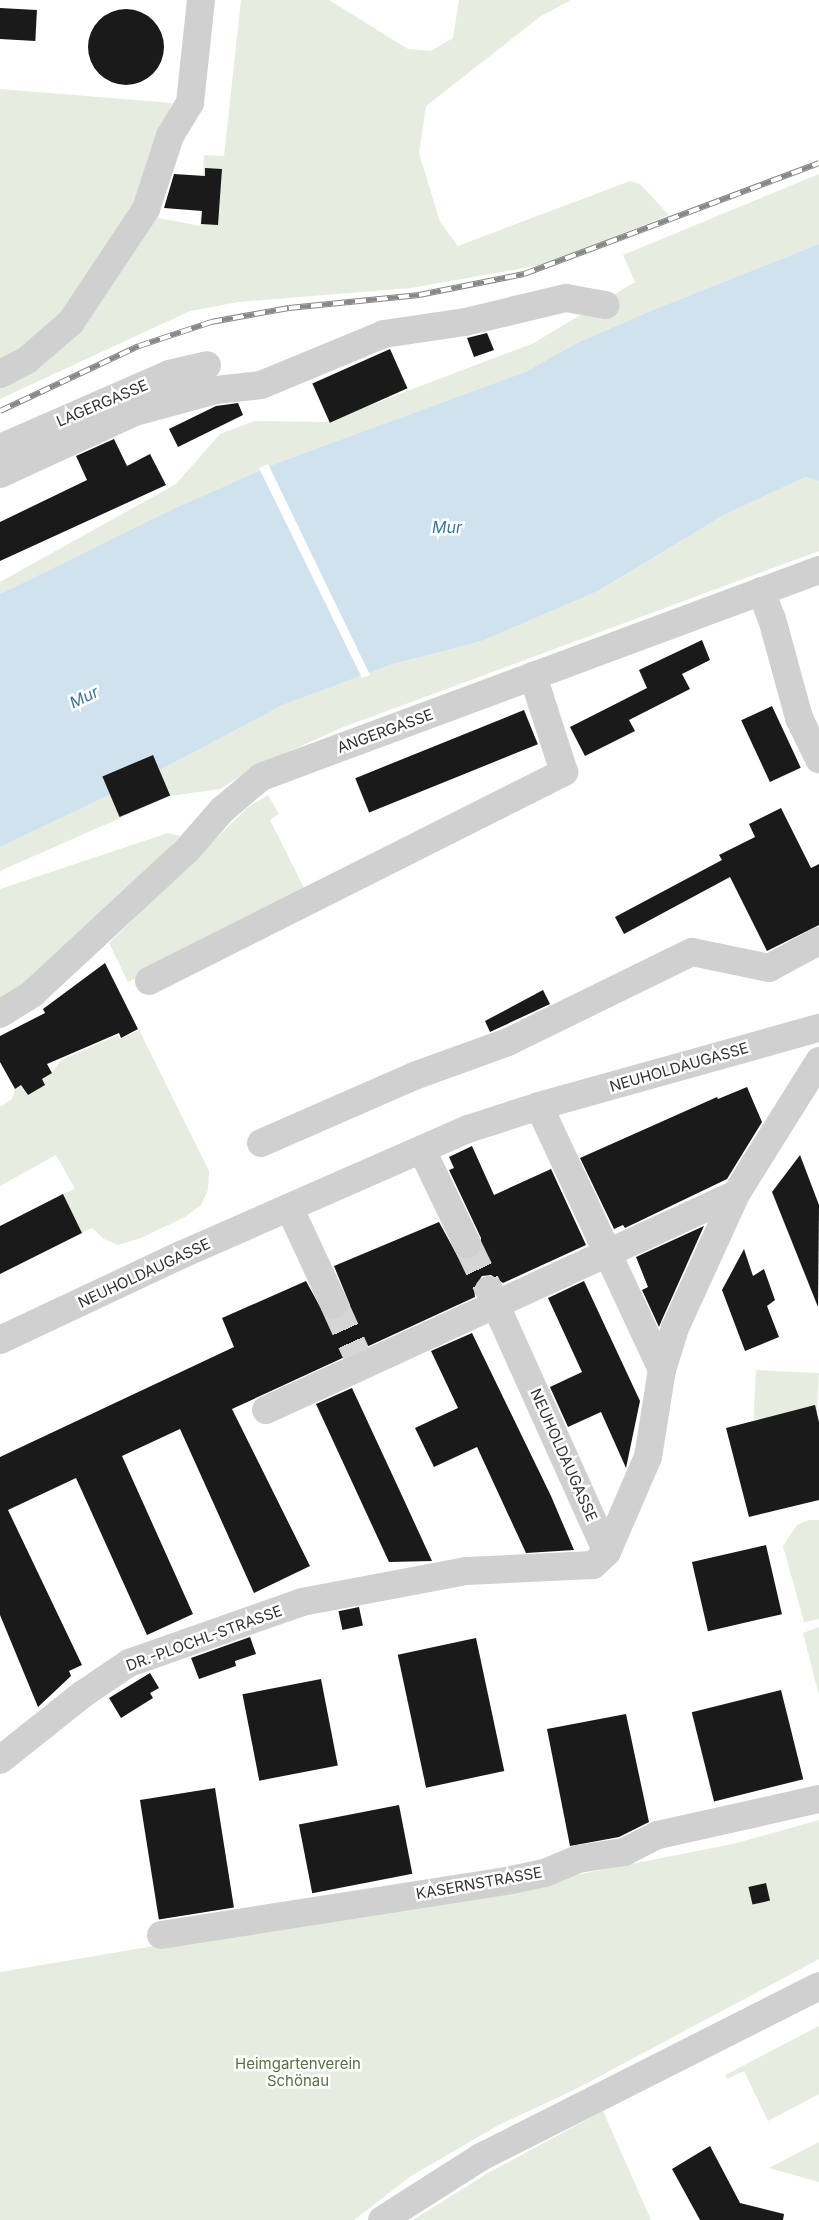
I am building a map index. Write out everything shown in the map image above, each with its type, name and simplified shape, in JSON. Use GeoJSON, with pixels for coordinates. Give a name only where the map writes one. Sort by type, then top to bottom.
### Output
{"type":"FeatureCollection","features":[{"type":"Feature","properties":{"kind":"street"},"geometry":{"type":"LineString","coordinates":[[0,374],[27,360],[71,322],[146,210],[170,136],[190,102],[201,0]]}},
{"type":"Feature","properties":{"kind":"street"},"geometry":{"type":"LineString","coordinates":[[302,347],[465,322],[566,298],[605,305]]}},
{"type":"Feature","properties":{"kind":"street"},"geometry":{"type":"LineString","coordinates":[[0,474],[135,412],[216,390],[261,385],[384,334]]}},
{"type":"Feature","properties":{"kind":"street","name":"LAGERGASSE"},"geometry":{"type":"LineString","coordinates":[[0,448],[169,374],[207,365]]}},
{"type":"Feature","properties":{"kind":"street","name":"ANGERGASSE"},"geometry":{"type":"LineString","coordinates":[[10,1008],[40,987],[188,849],[222,810],[261,777],[819,570]]}},
{"type":"Feature","properties":{"kind":"street"},"geometry":{"type":"LineString","coordinates":[[761,591],[772,619],[799,718],[819,759]]}},
{"type":"Feature","properties":{"kind":"street"},"geometry":{"type":"LineString","coordinates":[[149,981],[564,772],[533,676]]}},
{"type":"Feature","properties":{"kind":"street"},"geometry":{"type":"LineString","coordinates":[[261,1144],[414,1076],[508,1042],[692,952],[769,968],[819,941]]}},
{"type":"Feature","properties":{"kind":"street","name":"NEUHOLDAUGASSE"},"geometry":{"type":"LineString","coordinates":[[0,1340],[183,1254],[468,1130],[539,1106],[819,1028]]}},
{"type":"Feature","properties":{"kind":"street","name":"NEUHOLDAUGASSE"},"geometry":{"type":"LineString","coordinates":[[607,1552],[648,1457],[662,1370],[675,1328],[736,1194],[819,1061]]}},
{"type":"Feature","properties":{"kind":"street"},"geometry":{"type":"LineString","coordinates":[[539,1106],[662,1370]]}},
{"type":"Feature","properties":{"kind":"street"},"geometry":{"type":"LineString","coordinates":[[422,1150],[467,1244]]}},
{"type":"Feature","properties":{"kind":"street"},"geometry":{"type":"LineString","coordinates":[[266,1410],[492,1296],[607,1252],[736,1194]]}},
{"type":"Feature","properties":{"kind":"street"},"geometry":{"type":"LineString","coordinates":[[290,1209],[334,1304]]}},
{"type":"Feature","properties":{"kind":"street","name":"NEUHOLDAUGASSE"},"geometry":{"type":"LineString","coordinates":[[492,1296],[607,1552]]}},
{"type":"Feature","properties":{"kind":"street","name":"DR.-PLOCHL-STRASSE"},"geometry":{"type":"LineString","coordinates":[[0,1760],[83,1694],[129,1663],[302,1602],[466,1571],[593,1565],[607,1552]]}},
{"type":"Feature","properties":{"kind":"street","name":"KASERNSTRASSE"},"geometry":{"type":"LineString","coordinates":[[161,1935],[546,1873],[578,1859],[624,1852],[658,1835],[819,1799]]}},
{"type":"Feature","properties":{"kind":"street"},"geometry":{"type":"LineString","coordinates":[[382,2220],[481,2157],[819,1986]]}},
{"type":"Feature","properties":{"kind":"green space"},"geometry":{"type":"Polygon","coordinates":[[[241,0],[329,0],[408,49],[431,51],[453,38],[459,0],[571,0],[541,16],[426,106],[419,153],[440,222],[458,246],[630,181],[640,184],[669,215],[546,264],[411,288],[238,302],[190,311],[0,399],[0,382],[148,221],[159,218],[200,226],[204,155],[224,156],[241,0]]]}},
{"type":"Feature","properties":{"kind":"green space"},"geometry":{"type":"Polygon","coordinates":[[[0,89],[172,103],[155,146],[139,213],[73,306],[0,365],[0,89]]]}},
{"type":"Feature","properties":{"kind":"green space"},"geometry":{"type":"Polygon","coordinates":[[[819,174],[819,244],[648,312],[577,343],[525,372],[277,463],[173,509],[0,594],[0,582],[176,484],[220,434],[254,421],[326,422],[534,343],[635,282],[623,255],[819,174]]]}},
{"type":"Feature","properties":{"kind":"green space"},"geometry":{"type":"Polygon","coordinates":[[[805,477],[819,481],[819,551],[341,728],[255,767],[220,789],[170,796],[0,871],[0,847],[160,770],[283,705],[393,664],[482,641],[598,591],[724,515],[805,477]]]}},
{"type":"Feature","properties":{"kind":"green space"},"geometry":{"type":"Polygon","coordinates":[[[268,795],[279,814],[270,820],[306,892],[128,982],[109,943],[247,808],[268,795]]]}},
{"type":"Feature","properties":{"kind":"green space"},"geometry":{"type":"Polygon","coordinates":[[[168,833],[180,836],[95,923],[0,1006],[0,889],[168,833]]]}},
{"type":"Feature","properties":{"kind":"green space"},"geometry":{"type":"Polygon","coordinates":[[[139,1030],[209,1171],[208,1190],[201,1205],[185,1217],[141,1238],[118,1245],[104,1239],[92,1228],[82,1233],[63,1194],[75,1189],[56,1155],[0,1186],[0,1107],[12,1099],[15,1089],[21,1085],[28,1095],[44,1085],[42,1079],[52,1073],[61,1060],[118,1035],[121,1039],[139,1030]]]}},
{"type":"Feature","properties":{"kind":"green space"},"geometry":{"type":"Polygon","coordinates":[[[756,1370],[819,1373],[816,1422],[753,1419],[756,1370]]]}},
{"type":"Feature","properties":{"kind":"green space"},"geometry":{"type":"Polygon","coordinates":[[[809,1520],[819,1520],[819,1619],[804,1622],[783,1546],[797,1525],[809,1520]]]}},
{"type":"Feature","properties":{"kind":"green space"},"geometry":{"type":"Polygon","coordinates":[[[819,1627],[819,1695],[803,1633],[819,1627]]]}},
{"type":"Feature","properties":{"kind":"green space","name":"Heimgartenverein Schönau"},"geometry":{"type":"Polygon","coordinates":[[[819,1820],[819,1959],[574,2090],[499,2125],[411,2176],[354,2220],[0,2220],[0,1972],[591,1872],[733,1844],[819,1820]]]}},
{"type":"Feature","properties":{"kind":"green space"},"geometry":{"type":"Polygon","coordinates":[[[819,2026],[819,2094],[768,2121],[744,2071],[727,2079],[725,2075],[819,2026]]]}},
{"type":"Feature","properties":{"kind":"green space"},"geometry":{"type":"Polygon","coordinates":[[[603,2111],[651,2220],[413,2220],[488,2173],[603,2111]]]}},
{"type":"Feature","properties":{"kind":"green space"},"geometry":{"type":"Polygon","coordinates":[[[819,2142],[819,2182],[769,2168],[819,2142]]]}},
{"type":"Feature","properties":{"kind":"water","name":"Mur"},"geometry":{"type":"Polygon","coordinates":[[[819,244],[819,481],[805,477],[724,515],[598,591],[482,641],[393,664],[283,705],[160,770],[152,755],[104,780],[111,794],[0,847],[0,594],[173,509],[277,463],[525,372],[577,343],[648,312],[819,244]]]}},
{"type":"Feature","properties":{"kind":"pier"},"geometry":{"type":"Polygon","coordinates":[[[268,464],[370,675],[362,678],[259,468],[268,464]]]}},
{"type":"Feature","properties":{"kind":"building"},"geometry":{"type":"Polygon","coordinates":[[[0,8],[37,10],[35,41],[0,39],[0,8]]]}},
{"type":"Feature","properties":{"kind":"building"},"geometry":{"type":"Polygon","coordinates":[[[126,9],[141,12],[153,20],[161,32],[164,47],[161,62],[153,74],[141,82],[126,85],[111,82],[99,74],[91,62],[88,47],[91,32],[99,20],[111,12],[126,9]]]}},
{"type":"Feature","properties":{"kind":"building"},"geometry":{"type":"Polygon","coordinates":[[[205,168],[222,169],[218,225],[201,224],[202,211],[164,208],[174,174],[205,176],[205,168]]]}},
{"type":"Feature","properties":{"kind":"building"},"geometry":{"type":"Polygon","coordinates":[[[487,333],[494,350],[474,357],[467,338],[487,333]]]}},
{"type":"Feature","properties":{"kind":"building"},"geometry":{"type":"Polygon","coordinates":[[[390,349],[407,388],[330,423],[312,384],[390,349]]]}},
{"type":"Feature","properties":{"kind":"building"},"geometry":{"type":"Polygon","coordinates":[[[238,403],[243,415],[178,447],[169,429],[216,406],[238,403]]]}},
{"type":"Feature","properties":{"kind":"building"},"geometry":{"type":"Polygon","coordinates":[[[114,439],[127,466],[150,454],[166,485],[0,561],[0,522],[87,480],[76,456],[114,439]]]}},
{"type":"Feature","properties":{"kind":"building"},"geometry":{"type":"Polygon","coordinates":[[[702,640],[710,660],[682,674],[690,689],[629,720],[635,731],[585,756],[570,727],[647,688],[639,670],[702,640]]]}},
{"type":"Feature","properties":{"kind":"building"},"geometry":{"type":"Polygon","coordinates":[[[772,706],[801,768],[770,782],[741,720],[772,706]]]}},
{"type":"Feature","properties":{"kind":"building"},"geometry":{"type":"Polygon","coordinates":[[[524,710],[538,744],[369,812],[355,778],[524,710]]]}},
{"type":"Feature","properties":{"kind":"building"},"geometry":{"type":"Polygon","coordinates":[[[153,755],[170,796],[120,817],[102,776],[153,755]]]}},
{"type":"Feature","properties":{"kind":"building"},"geometry":{"type":"Polygon","coordinates":[[[781,808],[811,868],[819,864],[819,925],[767,951],[730,877],[624,934],[615,917],[722,860],[719,855],[755,837],[749,824],[781,808]]]}},
{"type":"Feature","properties":{"kind":"building"},"geometry":{"type":"Polygon","coordinates":[[[105,963],[138,1029],[121,1038],[119,1033],[47,1064],[52,1073],[42,1079],[45,1085],[28,1095],[21,1085],[15,1089],[0,1062],[0,1036],[45,1013],[43,1009],[105,963]]]}},
{"type":"Feature","properties":{"kind":"building"},"geometry":{"type":"Polygon","coordinates":[[[543,990],[550,1004],[490,1032],[485,1021],[543,990]]]}},
{"type":"Feature","properties":{"kind":"building"},"geometry":{"type":"Polygon","coordinates":[[[747,1087],[762,1122],[727,1179],[625,1228],[623,1225],[614,1229],[580,1158],[717,1097],[718,1099],[747,1087]]]}},
{"type":"Feature","properties":{"kind":"building"},"geometry":{"type":"Polygon","coordinates":[[[472,1146],[494,1195],[551,1169],[586,1245],[503,1283],[491,1275],[482,1276],[474,1288],[475,1297],[232,1409],[310,1566],[254,1593],[180,1429],[122,1456],[193,1614],[147,1635],[76,1478],[8,1510],[82,1665],[69,1671],[71,1676],[38,1707],[0,1615],[0,1457],[234,1347],[222,1318],[306,1281],[325,1316],[341,1318],[350,1305],[334,1266],[439,1222],[458,1257],[474,1258],[480,1252],[481,1238],[449,1170],[454,1168],[449,1157],[472,1146]]]}},
{"type":"Feature","properties":{"kind":"building"},"geometry":{"type":"Polygon","coordinates":[[[800,1155],[819,1205],[818,1307],[772,1192],[800,1155]]]}},
{"type":"Feature","properties":{"kind":"building"},"geometry":{"type":"Polygon","coordinates":[[[63,1194],[82,1233],[0,1274],[0,1226],[63,1194]]]}},
{"type":"Feature","properties":{"kind":"building"},"geometry":{"type":"Polygon","coordinates":[[[704,1226],[659,1327],[642,1290],[648,1287],[636,1257],[704,1226]]]}},
{"type":"Feature","properties":{"kind":"building"},"geometry":{"type":"Polygon","coordinates":[[[744,1249],[753,1276],[764,1269],[775,1300],[767,1306],[779,1337],[745,1351],[722,1290],[744,1249]]]}},
{"type":"Feature","properties":{"kind":"building"},"geometry":{"type":"Polygon","coordinates":[[[584,1281],[640,1401],[626,1468],[601,1412],[568,1427],[550,1387],[582,1372],[548,1298],[584,1281]]]}},
{"type":"Feature","properties":{"kind":"building"},"geometry":{"type":"Polygon","coordinates":[[[472,1333],[551,1496],[574,1550],[526,1553],[477,1447],[434,1467],[415,1428],[458,1408],[431,1351],[472,1333]]]}},
{"type":"Feature","properties":{"kind":"building"},"geometry":{"type":"Polygon","coordinates":[[[352,1388],[432,1561],[389,1562],[316,1404],[352,1388]]]}},
{"type":"Feature","properties":{"kind":"building"},"geometry":{"type":"Polygon","coordinates":[[[815,1405],[819,1422],[819,1500],[749,1517],[726,1428],[815,1405]]]}},
{"type":"Feature","properties":{"kind":"building"},"geometry":{"type":"Polygon","coordinates":[[[766,1545],[782,1614],[708,1631],[692,1562],[766,1545]]]}},
{"type":"Feature","properties":{"kind":"building"},"geometry":{"type":"Polygon","coordinates":[[[359,1607],[363,1626],[342,1630],[338,1611],[359,1607]]]}},
{"type":"Feature","properties":{"kind":"building"},"geometry":{"type":"Polygon","coordinates":[[[250,1637],[256,1654],[235,1661],[236,1666],[199,1679],[191,1658],[250,1637]]]}},
{"type":"Feature","properties":{"kind":"building"},"geometry":{"type":"Polygon","coordinates":[[[476,1638],[504,1771],[426,1788],[398,1655],[476,1638]]]}},
{"type":"Feature","properties":{"kind":"building"},"geometry":{"type":"Polygon","coordinates":[[[150,1673],[159,1688],[150,1693],[153,1698],[121,1718],[109,1698],[150,1673]]]}},
{"type":"Feature","properties":{"kind":"building"},"geometry":{"type":"Polygon","coordinates":[[[321,1679],[338,1765],[259,1781],[242,1694],[321,1679]]]}},
{"type":"Feature","properties":{"kind":"building"},"geometry":{"type":"Polygon","coordinates":[[[781,1690],[803,1779],[714,1802],[692,1712],[781,1690]]]}},
{"type":"Feature","properties":{"kind":"building"},"geometry":{"type":"Polygon","coordinates":[[[626,1714],[649,1822],[619,1837],[570,1846],[547,1729],[626,1714]]]}},
{"type":"Feature","properties":{"kind":"building"},"geometry":{"type":"Polygon","coordinates":[[[215,1788],[234,1908],[159,1919],[140,1800],[215,1788]]]}},
{"type":"Feature","properties":{"kind":"building"},"geometry":{"type":"Polygon","coordinates":[[[399,1805],[412,1874],[312,1893],[299,1824],[399,1805]]]}},
{"type":"Feature","properties":{"kind":"building"},"geometry":{"type":"Polygon","coordinates":[[[766,1883],[770,1901],[753,1905],[748,1887],[766,1883]]]}},
{"type":"Feature","properties":{"kind":"building"},"geometry":{"type":"Polygon","coordinates":[[[710,2146],[740,2203],[784,2214],[783,2220],[700,2220],[672,2169],[710,2146]]]}},
{"type":"Feature","properties":{"kind":"tunnel"},"geometry":{"type":"LineString","coordinates":[[467,1244],[489,1290]]}},
{"type":"Feature","properties":{"kind":"tunnel"},"geometry":{"type":"LineString","coordinates":[[334,1304],[356,1353]]}},
{"type":"Feature","properties":{"kind":"railway"},"geometry":{"type":"LineString","coordinates":[[0,411],[139,346],[211,322],[289,308],[419,295],[524,274],[819,163]]}}]}
